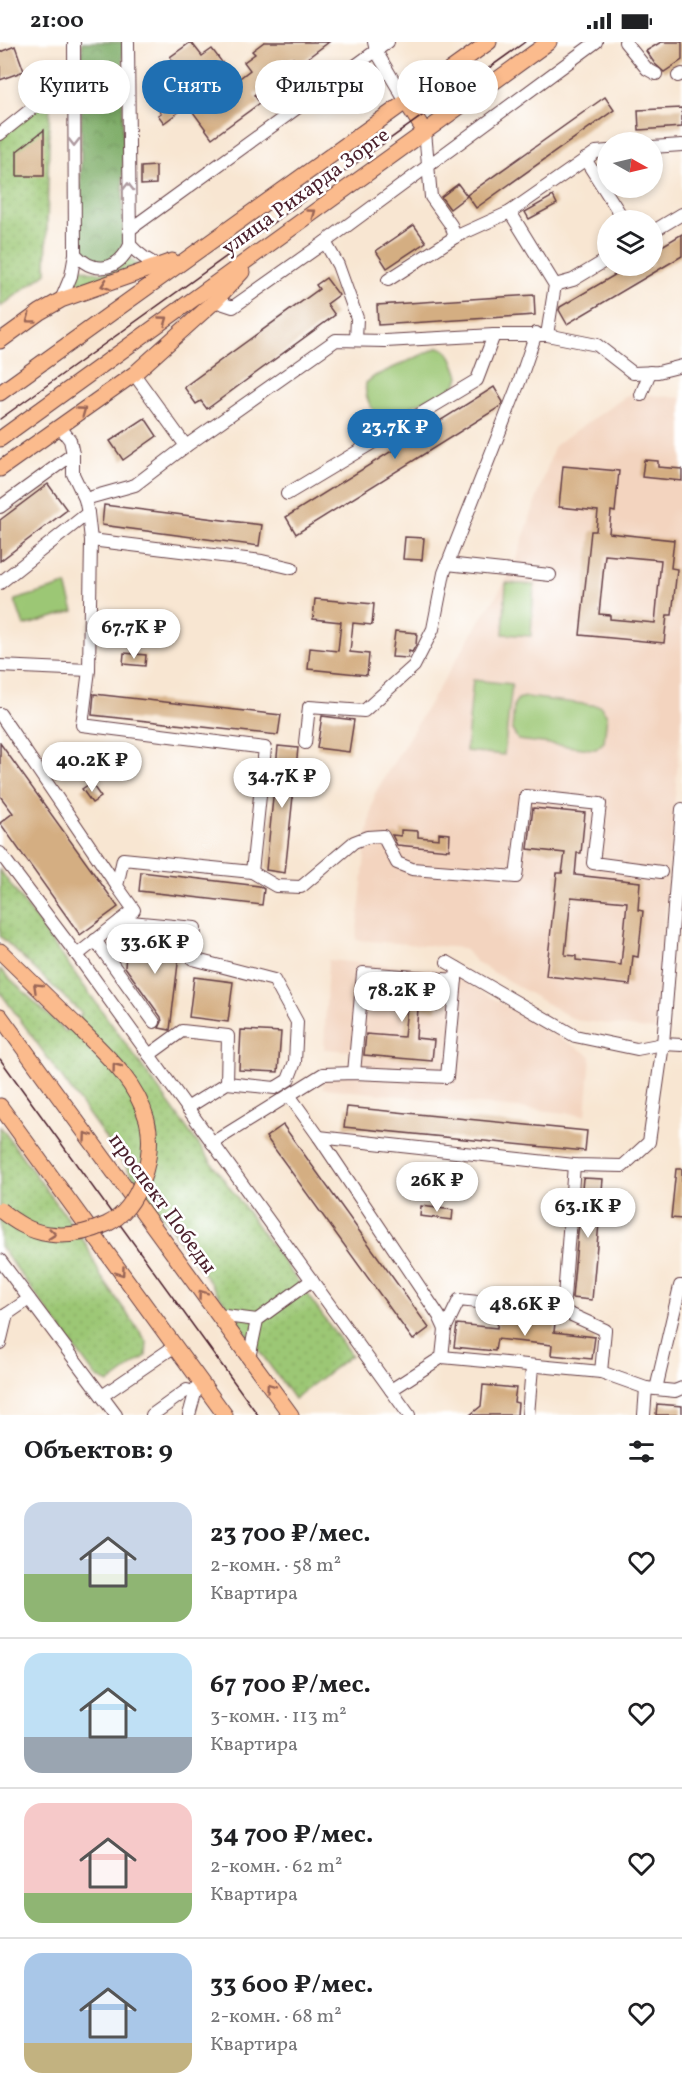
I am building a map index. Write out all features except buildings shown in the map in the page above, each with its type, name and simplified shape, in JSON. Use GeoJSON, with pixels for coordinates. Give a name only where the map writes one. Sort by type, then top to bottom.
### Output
{"type":"FeatureCollection","features":[{"type":"Feature","properties":{"kind":"main road","name":"улица Рихарда Зорге"},"geometry":{"type":"LineString","coordinates":[[464,60],[489,42]]}},
{"type":"Feature","properties":{"kind":"main road","name":"улица Рихарда Зорге"},"geometry":{"type":"LineString","coordinates":[[0,439],[549,42]]}},
{"type":"Feature","properties":{"kind":"main road","name":"улица Рихарда Зорге"},"geometry":{"type":"LineString","coordinates":[[0,393],[199,248],[295,183],[397,109]]}},
{"type":"Feature","properties":{"kind":"main road"},"geometry":{"type":"LineString","coordinates":[[414,114],[425,132]]}},
{"type":"Feature","properties":{"kind":"main road"},"geometry":{"type":"LineString","coordinates":[[0,470],[134,374],[215,301],[265,247]]}},
{"type":"Feature","properties":{"kind":"main road"},"geometry":{"type":"LineString","coordinates":[[0,341],[61,300],[160,266],[199,248]]}},
{"type":"Feature","properties":{"kind":"main road"},"geometry":{"type":"LineString","coordinates":[[0,951],[111,1059],[135,1092],[147,1120],[150,1142],[148,1166],[140,1187],[123,1210],[108,1223],[84,1232],[46,1234],[18,1224],[0,1210]]}},
{"type":"Feature","properties":{"kind":"main road","name":"проспект Победы"},"geometry":{"type":"LineString","coordinates":[[0,1016],[291,1415]]}},
{"type":"Feature","properties":{"kind":"main road"},"geometry":{"type":"LineString","coordinates":[[0,1106],[175,1346],[197,1386],[225,1415]]}},
{"type":"Feature","properties":{"kind":"street"},"geometry":{"type":"LineString","coordinates":[[74,42],[74,60]]}},
{"type":"Feature","properties":{"kind":"street"},"geometry":{"type":"LineString","coordinates":[[75,254],[82,261],[100,268],[119,261],[126,254],[130,245],[128,42]]}},
{"type":"Feature","properties":{"kind":"street"},"geometry":{"type":"LineString","coordinates":[[129,230],[375,46],[388,42]]}},
{"type":"Feature","properties":{"kind":"street"},"geometry":{"type":"LineString","coordinates":[[215,301],[233,307],[596,42]]}},
{"type":"Feature","properties":{"kind":"street"},"geometry":{"type":"LineString","coordinates":[[625,42],[647,69],[656,74]]}},
{"type":"Feature","properties":{"kind":"street"},"geometry":{"type":"LineString","coordinates":[[375,46],[397,86]]}},
{"type":"Feature","properties":{"kind":"street"},"geometry":{"type":"LineString","coordinates":[[0,134],[25,114]]}},
{"type":"Feature","properties":{"kind":"street"},"geometry":{"type":"LineString","coordinates":[[61,300],[71,276],[75,254],[74,114]]}},
{"type":"Feature","properties":{"kind":"street"},"geometry":{"type":"LineString","coordinates":[[425,132],[431,197],[451,225],[455,237]]}},
{"type":"Feature","properties":{"kind":"street"},"geometry":{"type":"LineString","coordinates":[[663,146],[682,145]]}},
{"type":"Feature","properties":{"kind":"street"},"geometry":{"type":"LineString","coordinates":[[388,280],[455,237],[510,212],[597,152]]}},
{"type":"Feature","properties":{"kind":"street"},"geometry":{"type":"LineString","coordinates":[[585,159],[618,210]]}},
{"type":"Feature","properties":{"kind":"street"},"geometry":{"type":"LineString","coordinates":[[304,743],[309,707],[364,711],[414,666],[434,629],[447,564],[520,380],[542,334],[555,285],[510,212]]}},
{"type":"Feature","properties":{"kind":"street"},"geometry":{"type":"LineString","coordinates":[[663,225],[682,214]]}},
{"type":"Feature","properties":{"kind":"street"},"geometry":{"type":"LineString","coordinates":[[325,242],[338,265],[357,318],[356,340]]}},
{"type":"Feature","properties":{"kind":"street"},"geometry":{"type":"LineString","coordinates":[[130,245],[138,255],[160,266]]}},
{"type":"Feature","properties":{"kind":"street"},"geometry":{"type":"LineString","coordinates":[[555,285],[573,280],[597,266]]}},
{"type":"Feature","properties":{"kind":"street"},"geometry":{"type":"LineString","coordinates":[[85,500],[135,484],[336,340],[385,341],[542,334],[597,345],[633,373],[658,372],[682,366]]}},
{"type":"Feature","properties":{"kind":"street"},"geometry":{"type":"LineString","coordinates":[[287,494],[477,380],[494,335]]}},
{"type":"Feature","properties":{"kind":"street"},"geometry":{"type":"LineString","coordinates":[[641,394],[650,372]]}},
{"type":"Feature","properties":{"kind":"street"},"geometry":{"type":"LineString","coordinates":[[134,374],[186,446]]}},
{"type":"Feature","properties":{"kind":"street"},"geometry":{"type":"LineString","coordinates":[[60,427],[70,440],[73,474],[85,500],[91,540],[89,670],[82,725],[265,748],[252,872]]}},
{"type":"Feature","properties":{"kind":"street"},"geometry":{"type":"LineString","coordinates":[[0,507],[73,454]]}},
{"type":"Feature","properties":{"kind":"street"},"geometry":{"type":"LineString","coordinates":[[0,583],[88,513]]}},
{"type":"Feature","properties":{"kind":"street"},"geometry":{"type":"LineString","coordinates":[[91,540],[262,561],[291,568]]}},
{"type":"Feature","properties":{"kind":"street"},"geometry":{"type":"LineString","coordinates":[[447,564],[550,575]]}},
{"type":"Feature","properties":{"kind":"street"},"geometry":{"type":"LineString","coordinates":[[0,666],[89,670]]}},
{"type":"Feature","properties":{"kind":"street"},"geometry":{"type":"LineString","coordinates":[[0,714],[134,910],[77,955]]}},
{"type":"Feature","properties":{"kind":"street"},"geometry":{"type":"LineString","coordinates":[[117,886],[123,858],[252,872],[276,886],[301,887],[354,842],[367,837],[383,836],[397,863],[412,868],[516,877],[526,796],[600,804],[593,862],[661,872]]}},
{"type":"Feature","properties":{"kind":"street"},"geometry":{"type":"LineString","coordinates":[[320,1137],[574,1165],[623,1166],[649,1142],[663,1044],[680,858],[682,808]]}},
{"type":"Feature","properties":{"kind":"street"},"geometry":{"type":"LineString","coordinates":[[0,853],[77,955],[409,1415]]}},
{"type":"Feature","properties":{"kind":"street"},"geometry":{"type":"LineString","coordinates":[[120,921],[195,928],[193,959],[274,980],[297,1022],[295,1062],[288,1080],[275,1088],[227,1083],[187,1108]]}},
{"type":"Feature","properties":{"kind":"street"},"geometry":{"type":"LineString","coordinates":[[96,940],[154,1022]]}},
{"type":"Feature","properties":{"kind":"street"},"geometry":{"type":"LineString","coordinates":[[212,1143],[323,1074],[447,1077],[453,970]]}},
{"type":"Feature","properties":{"kind":"street"},"geometry":{"type":"LineString","coordinates":[[354,1073],[363,973],[453,970],[575,1036],[637,1049],[663,1044],[682,1046]]}},
{"type":"Feature","properties":{"kind":"street"},"geometry":{"type":"LineString","coordinates":[[668,977],[682,979]]}},
{"type":"Feature","properties":{"kind":"street"},"geometry":{"type":"LineString","coordinates":[[149,1055],[182,1031],[228,1036],[227,1083]]}},
{"type":"Feature","properties":{"kind":"street"},"geometry":{"type":"LineString","coordinates":[[289,1095],[320,1137],[445,1329]]}},
{"type":"Feature","properties":{"kind":"street"},"geometry":{"type":"LineString","coordinates":[[563,1311],[574,1165]]}},
{"type":"Feature","properties":{"kind":"street"},"geometry":{"type":"LineString","coordinates":[[0,1260],[116,1415]]}},
{"type":"Feature","properties":{"kind":"street"},"geometry":{"type":"LineString","coordinates":[[249,1358],[257,1320],[312,1280]]}},
{"type":"Feature","properties":{"kind":"street"},"geometry":{"type":"LineString","coordinates":[[644,1415],[680,1286],[682,1286]]}},
{"type":"Feature","properties":{"kind":"street"},"geometry":{"type":"LineString","coordinates":[[0,1343],[4,1316],[28,1299]]}},
{"type":"Feature","properties":{"kind":"street"},"geometry":{"type":"LineString","coordinates":[[442,1357],[445,1329],[459,1300],[563,1311],[605,1330],[601,1372]]}},
{"type":"Feature","properties":{"kind":"street"},"geometry":{"type":"LineString","coordinates":[[217,1315],[257,1320]]}},
{"type":"Feature","properties":{"kind":"street"},"geometry":{"type":"LineString","coordinates":[[102,1396],[175,1346]]}},
{"type":"Feature","properties":{"kind":"street"},"geometry":{"type":"LineString","coordinates":[[391,1390],[442,1357],[601,1372],[651,1388],[675,1392],[682,1389]]}},
{"type":"Feature","properties":{"kind":"street"},"geometry":{"type":"LineString","coordinates":[[528,1415],[532,1366]]}},
{"type":"Feature","properties":{"kind":"street"},"geometry":{"type":"LineString","coordinates":[[152,1415],[187,1390],[197,1386]]}},
{"type":"Feature","properties":{"kind":"street"},"geometry":{"type":"LineString","coordinates":[[189,1415],[197,1386]]}},
{"type":"Feature","properties":{"kind":"shaded area"},"geometry":{"type":"Polygon","coordinates":[[[631,393],[682,398],[682,712],[656,1030],[575,1020],[476,962],[464,948],[356,940],[367,837],[375,793],[512,571],[555,445],[631,393]]]}},
{"type":"Feature","properties":{"kind":"shaded area"},"geometry":{"type":"Polygon","coordinates":[[[328,960],[447,971],[591,1056],[586,1115],[323,1088],[324,1068],[351,1070],[352,1051],[324,1049],[328,960]]]}},
{"type":"Feature","properties":{"kind":"green space"},"geometry":{"type":"Polygon","coordinates":[[[82,42],[123,42],[123,60],[82,60],[82,42]]]}},
{"type":"Feature","properties":{"kind":"green space"},"geometry":{"type":"Polygon","coordinates":[[[27,114],[50,114],[46,273],[0,307],[0,136],[27,114]]]}},
{"type":"Feature","properties":{"kind":"green space"},"geometry":{"type":"Polygon","coordinates":[[[81,114],[123,114],[123,244],[114,257],[101,262],[88,258],[80,244],[81,114]]]}},
{"type":"Feature","properties":{"kind":"green space"},"geometry":{"type":"Polygon","coordinates":[[[128,258],[138,265],[72,289],[77,266],[98,273],[117,268],[128,258]]]}},
{"type":"Feature","properties":{"kind":"green space"},"geometry":{"type":"Polygon","coordinates":[[[439,347],[444,349],[452,359],[459,376],[457,383],[451,389],[390,416],[380,417],[368,402],[366,383],[375,376],[439,347]]]}},
{"type":"Feature","properties":{"kind":"green space"},"geometry":{"type":"Polygon","coordinates":[[[506,583],[534,585],[531,636],[503,634],[506,583]]]}},
{"type":"Feature","properties":{"kind":"green space"},"geometry":{"type":"Polygon","coordinates":[[[66,585],[74,611],[24,626],[15,600],[66,585]]]}},
{"type":"Feature","properties":{"kind":"green space"},"geometry":{"type":"Polygon","coordinates":[[[473,680],[512,684],[504,755],[466,751],[473,680]]]}},
{"type":"Feature","properties":{"kind":"green space"},"geometry":{"type":"Polygon","coordinates":[[[526,697],[600,706],[607,715],[604,742],[596,749],[591,749],[518,740],[512,730],[514,704],[518,699],[526,697]]]}},
{"type":"Feature","properties":{"kind":"green space"},"geometry":{"type":"Polygon","coordinates":[[[0,870],[351,1355],[294,1399],[0,992],[0,969],[66,1032],[82,1014],[0,936],[0,870]]]}},
{"type":"Feature","properties":{"kind":"green space"},"geometry":{"type":"Polygon","coordinates":[[[0,1126],[86,1244],[100,1275],[147,1342],[146,1356],[109,1383],[96,1377],[0,1246],[0,1126]]]}},
{"type":"Feature","properties":{"kind":"tram line"},"geometry":{"type":"LineString","coordinates":[[0,419],[525,42]]}},
{"type":"Feature","properties":{"kind":"tram line"},"geometry":{"type":"LineString","coordinates":[[0,1059],[258,1415]]}}]}
